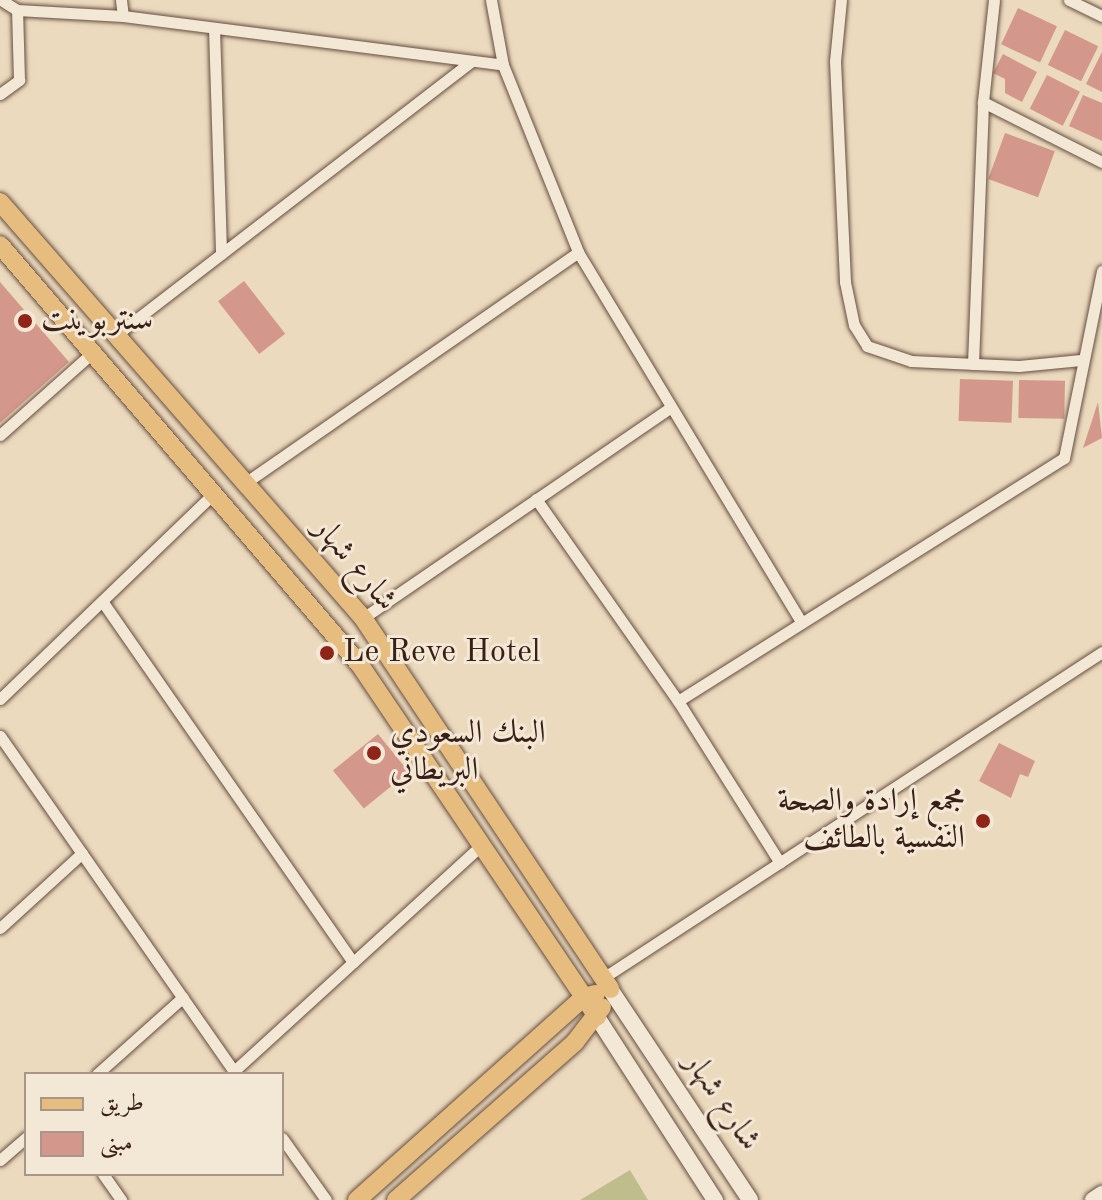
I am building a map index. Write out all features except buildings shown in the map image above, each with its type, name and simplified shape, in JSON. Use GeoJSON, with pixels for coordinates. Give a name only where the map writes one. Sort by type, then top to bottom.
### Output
{"type":"FeatureCollection","features":[{"type":"Feature","properties":{"kind":"main road","name":"شارع شهار"},"geometry":{"type":"LineString","coordinates":[[0,202],[363,618],[606,984]]}},
{"type":"Feature","properties":{"kind":"main road","name":"شارع شهار"},"geometry":{"type":"LineString","coordinates":[[0,245],[360,665],[479,847],[597,1017]]}},
{"type":"Feature","properties":{"kind":"main road"},"geometry":{"type":"LineString","coordinates":[[357,1200],[584,997],[606,984]]}},
{"type":"Feature","properties":{"kind":"main road"},"geometry":{"type":"LineString","coordinates":[[396,1200],[597,1017],[606,984]]}},
{"type":"Feature","properties":{"kind":"street"},"geometry":{"type":"LineString","coordinates":[[1,0],[17,10],[123,16],[503,65]]}},
{"type":"Feature","properties":{"kind":"street"},"geometry":{"type":"LineString","coordinates":[[121,0],[123,16]]}},
{"type":"Feature","properties":{"kind":"street"},"geometry":{"type":"LineString","coordinates":[[491,0],[503,65],[578,252],[802,623]]}},
{"type":"Feature","properties":{"kind":"street"},"geometry":{"type":"LineString","coordinates":[[841,0],[836,92],[845,282],[854,325],[867,346],[911,361],[973,364],[1081,360]]}},
{"type":"Feature","properties":{"kind":"street"},"geometry":{"type":"LineString","coordinates":[[973,364],[983,102],[994,0]]}},
{"type":"Feature","properties":{"kind":"street"},"geometry":{"type":"LineString","coordinates":[[1069,0],[1102,16]]}},
{"type":"Feature","properties":{"kind":"street"},"geometry":{"type":"LineString","coordinates":[[0,94],[19,80],[17,10]]}},
{"type":"Feature","properties":{"kind":"street"},"geometry":{"type":"LineString","coordinates":[[214,28],[221,254]]}},
{"type":"Feature","properties":{"kind":"street"},"geometry":{"type":"LineString","coordinates":[[116,335],[471,62]]}},
{"type":"Feature","properties":{"kind":"street"},"geometry":{"type":"LineString","coordinates":[[983,102],[1102,162]]}},
{"type":"Feature","properties":{"kind":"street"},"geometry":{"type":"LineString","coordinates":[[245,483],[578,252]]}},
{"type":"Feature","properties":{"kind":"street"},"geometry":{"type":"LineString","coordinates":[[678,701],[1064,458],[1081,360],[1102,271]]}},
{"type":"Feature","properties":{"kind":"street"},"geometry":{"type":"LineString","coordinates":[[0,435],[93,352]]}},
{"type":"Feature","properties":{"kind":"street"},"geometry":{"type":"LineString","coordinates":[[363,618],[670,408]]}},
{"type":"Feature","properties":{"kind":"street"},"geometry":{"type":"LineString","coordinates":[[0,699],[213,494]]}},
{"type":"Feature","properties":{"kind":"street"},"geometry":{"type":"LineString","coordinates":[[536,499],[678,701],[780,863]]}},
{"type":"Feature","properties":{"kind":"street"},"geometry":{"type":"LineString","coordinates":[[102,601],[353,962]]}},
{"type":"Feature","properties":{"kind":"street"},"geometry":{"type":"LineString","coordinates":[[606,984],[780,863],[1102,652]]}},
{"type":"Feature","properties":{"kind":"street"},"geometry":{"type":"LineString","coordinates":[[0,736],[235,1072],[479,847]]}},
{"type":"Feature","properties":{"kind":"street"},"geometry":{"type":"LineString","coordinates":[[0,928],[82,853]]}},
{"type":"Feature","properties":{"kind":"street","name":"شارع شهار"},"geometry":{"type":"LineString","coordinates":[[606,984],[750,1200]]}},
{"type":"Feature","properties":{"kind":"street"},"geometry":{"type":"LineString","coordinates":[[99,1072],[183,997]]}},
{"type":"Feature","properties":{"kind":"street","name":"شارع شهار"},"geometry":{"type":"LineString","coordinates":[[597,1017],[715,1200]]}},
{"type":"Feature","properties":{"kind":"street"},"geometry":{"type":"LineString","coordinates":[[0,1160],[24,1139]]}},
{"type":"Feature","properties":{"kind":"street"},"geometry":{"type":"LineString","coordinates":[[284,1141],[326,1200]]}},
{"type":"Feature","properties":{"kind":"street"},"geometry":{"type":"LineString","coordinates":[[104,1176],[121,1200]]}},
{"type":"Feature","properties":{"kind":"street"},"geometry":{"type":"LineString","coordinates":[[1093,1200],[1102,1194]]}},
{"type":"Feature","properties":{"kind":"shaded area"},"geometry":{"type":"Polygon","coordinates":[[[630,1170],[648,1200],[580,1200],[630,1170]]]}},
{"type":"Feature","properties":{"kind":"place","name":"سنتربوينت"},"geometry":{"type":"Point","coordinates":[25,321]}},
{"type":"Feature","properties":{"kind":"place","name":"Le Reve Hotel"},"geometry":{"type":"Point","coordinates":[327,653]}},
{"type":"Feature","properties":{"kind":"place","name":"البنك السعودي البريطاني"},"geometry":{"type":"Point","coordinates":[374,753]}},
{"type":"Feature","properties":{"kind":"place","name":"مجمع إرادة والصحة النفسية بالطائف"},"geometry":{"type":"Point","coordinates":[983,821]}}]}
